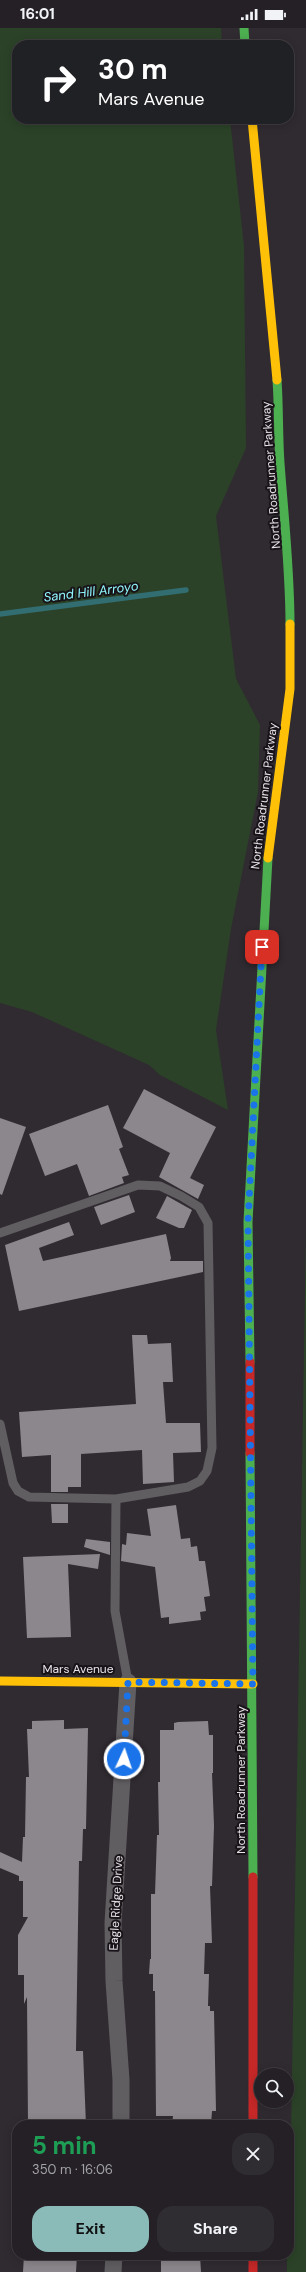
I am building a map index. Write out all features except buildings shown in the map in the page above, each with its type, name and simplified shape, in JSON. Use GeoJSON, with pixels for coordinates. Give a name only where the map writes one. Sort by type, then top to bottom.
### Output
{"type":"FeatureCollection","features":[{"type":"Feature","properties":{"kind":"street"},"geometry":{"type":"LineString","coordinates":[[244,28],[245,40]]}},
{"type":"Feature","properties":{"kind":"street","name":"North Roadrunner Parkway"},"geometry":{"type":"LineString","coordinates":[[252,124],[280,417],[280,461],[290,579],[290,681],[269,839],[257,1024],[248,1222],[253,1684],[253,2120]]}},
{"type":"Feature","properties":{"kind":"street","name":"Mars Avenue"},"geometry":{"type":"LineString","coordinates":[[0,1681],[253,1684]]}},
{"type":"Feature","properties":{"kind":"street","name":"Eagle Ridge Drive"},"geometry":{"type":"LineString","coordinates":[[121,2120],[121,2080],[114,1981],[113,1923],[128,1682]]}},
{"type":"Feature","properties":{"kind":"street"},"geometry":{"type":"LineString","coordinates":[[113,2272],[114,2260]]}},
{"type":"Feature","properties":{"kind":"street"},"geometry":{"type":"LineString","coordinates":[[253,2260],[253,2272]]}},
{"type":"Feature","properties":{"kind":"lane"},"geometry":{"type":"LineString","coordinates":[[0,1233],[138,1184],[160,1186],[199,1207],[208,1223],[212,1448],[207,1471],[200,1481],[188,1487],[116,1499],[29,1497],[18,1491],[13,1483],[0,1424]]}},
{"type":"Feature","properties":{"kind":"lane"},"geometry":{"type":"LineString","coordinates":[[116,1499],[115,1611],[128,1682]]}},
{"type":"Feature","properties":{"kind":"green space"},"geometry":{"type":"Polygon","coordinates":[[[0,28],[221,28],[222,40],[12,40],[12,124],[231,124],[244,246],[246,448],[216,516],[236,679],[260,725],[258,792],[231,929],[216,1030],[228,1110],[160,1075],[149,1065],[32,1012],[0,1003],[0,28]]]}},
{"type":"Feature","properties":{"kind":"green space"},"geometry":{"type":"Polygon","coordinates":[[[306,1231],[306,2272],[287,2272],[287,2260],[294,2260],[294,2120],[291,2120],[291,2108],[294,2108],[294,2068],[292,2068],[306,1231]]]}},
{"type":"Feature","properties":{"kind":"waterway","name":"Sand Hill Arroyo"},"geometry":{"type":"LineString","coordinates":[[0,614],[186,590]]}},
{"type":"Feature","properties":{"kind":"traffic: fast"},"geometry":{"type":"LineString","coordinates":[[244,28],[245,40]]}},
{"type":"Feature","properties":{"kind":"traffic: fast"},"geometry":{"type":"LineString","coordinates":[[277,380],[279,453],[288,564],[290,624]]}},
{"type":"Feature","properties":{"kind":"traffic: fast"},"geometry":{"type":"LineString","coordinates":[[250,1362],[248,1222],[268,858]]}},
{"type":"Feature","properties":{"kind":"traffic: fast"},"geometry":{"type":"LineString","coordinates":[[250,1453],[253,1877]]}},
{"type":"Feature","properties":{"kind":"traffic: slow"},"geometry":{"type":"LineString","coordinates":[[252,124],[277,380]]}},
{"type":"Feature","properties":{"kind":"traffic: slow"},"geometry":{"type":"LineString","coordinates":[[268,858],[290,689],[290,624]]}},
{"type":"Feature","properties":{"kind":"traffic: slow"},"geometry":{"type":"LineString","coordinates":[[0,1681],[253,1684]]}},
{"type":"Feature","properties":{"kind":"traffic: jam"},"geometry":{"type":"LineString","coordinates":[[250,1362],[250,1453]]}},
{"type":"Feature","properties":{"kind":"traffic: jam"},"geometry":{"type":"LineString","coordinates":[[253,1877],[253,2120]]}},
{"type":"Feature","properties":{"kind":"traffic: jam"},"geometry":{"type":"LineString","coordinates":[[253,2260],[253,2272]]}},
{"type":"Feature","properties":{"kind":"route"},"geometry":{"type":"LineString","coordinates":[[124,1759],[128,1682],[253,1684],[248,1222],[262,947]]}}]}
